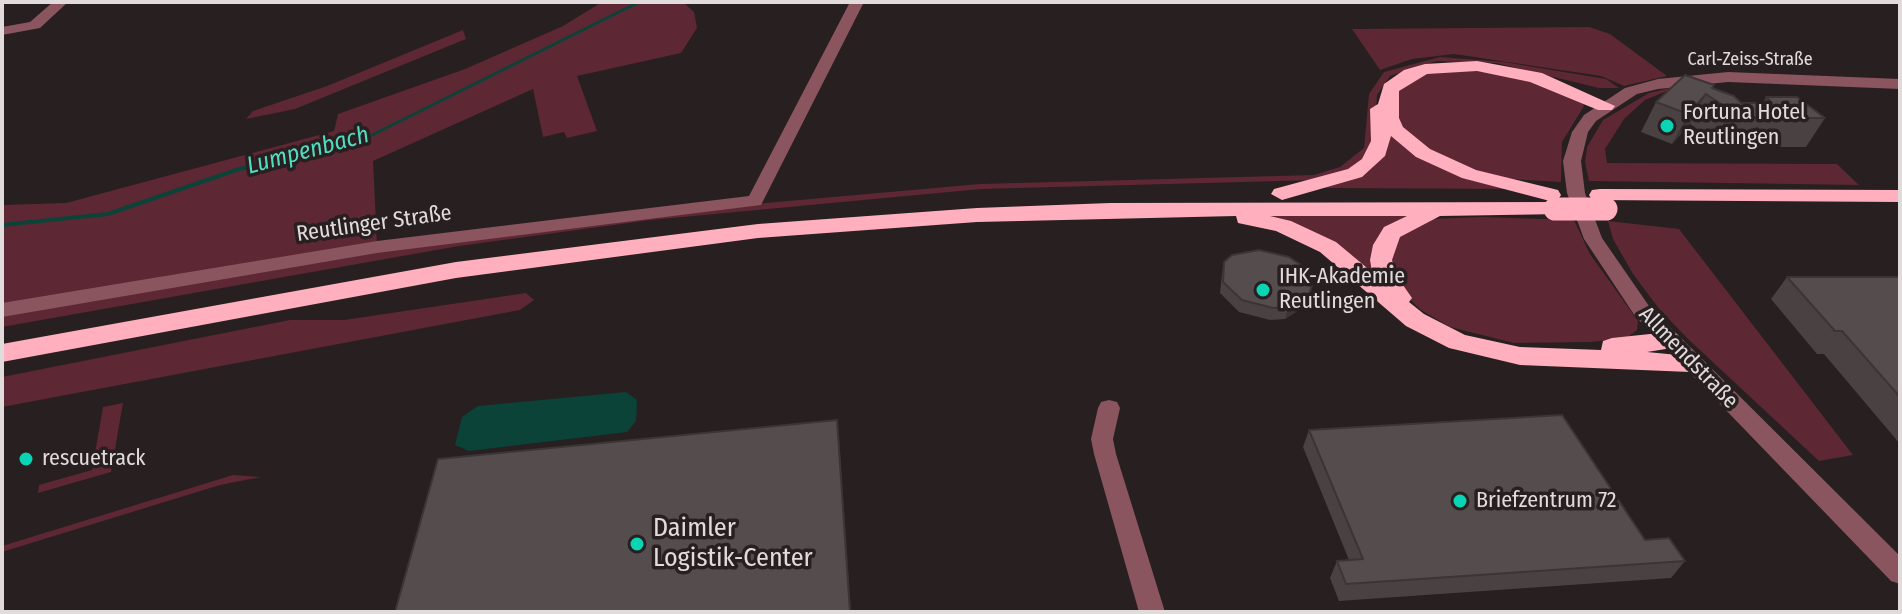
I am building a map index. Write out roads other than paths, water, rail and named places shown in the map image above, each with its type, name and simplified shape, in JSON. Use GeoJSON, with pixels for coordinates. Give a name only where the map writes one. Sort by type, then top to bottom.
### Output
{"type":"FeatureCollection","features":[{"type":"Feature","properties":{"kind":"highway"},"geometry":{"type":"LineString","coordinates":[[1282,194],[1355,173],[1369,163],[1378,152],[1381,141],[1380,96],[1384,86],[1421,66],[1456,62],[1497,65],[1558,78],[1611,102]]}},
{"type":"Feature","properties":{"kind":"highway"},"geometry":{"type":"LineString","coordinates":[[1552,199],[1469,174],[1423,153],[1395,130],[1389,118],[1387,97],[1391,88],[1410,74],[1425,69],[1477,66],[1535,77],[1611,102]]}},
{"type":"Feature","properties":{"kind":"highway"},"geometry":{"type":"LineString","coordinates":[[2,337],[413,261],[660,227],[961,201],[1282,194],[1552,199],[1900,211]]}},
{"type":"Feature","properties":{"kind":"highway"},"geometry":{"type":"LineString","coordinates":[[1603,202],[1900,196]]}},
{"type":"Feature","properties":{"kind":"highway"},"geometry":{"type":"LineString","coordinates":[[2,353],[395,280],[648,243],[925,218],[1193,209],[1439,209],[1552,199]]}},
{"type":"Feature","properties":{"kind":"highway"},"geometry":{"type":"LineString","coordinates":[[1193,209],[1271,222],[1308,236],[1337,253],[1415,320],[1475,347],[1520,356],[1690,363]]}},
{"type":"Feature","properties":{"kind":"highway"},"geometry":{"type":"LineString","coordinates":[[1439,209],[1392,232],[1381,260],[1392,288],[1430,321],[1466,338],[1515,348],[1595,349],[1669,341]]}},
{"type":"Feature","properties":{"kind":"street"},"geometry":{"type":"LineString","coordinates":[[2,31],[35,25],[61,2]]}},
{"type":"Feature","properties":{"kind":"street","name":"Reutlinger Straße"},"geometry":{"type":"LineString","coordinates":[[2,310],[377,247],[755,201],[857,2]]}},
{"type":"Feature","properties":{"kind":"street","name":"Carl-Zeiss-Straße"},"geometry":{"type":"LineString","coordinates":[[1611,102],[1658,84],[1709,77],[1900,84]]}},
{"type":"Feature","properties":{"kind":"street","name":"Allmendstraße"},"geometry":{"type":"LineString","coordinates":[[1611,102],[1590,118],[1574,145],[1572,161],[1576,193],[1602,256],[1627,292],[1669,341],[1900,573]]}},
{"type":"Feature","properties":{"kind":"street"},"geometry":{"type":"LineString","coordinates":[[1109,408],[1102,439],[1105,454],[1152,612]]}},
{"type":"Feature","properties":{"kind":"waterway","name":"Lumpenbach"},"geometry":{"type":"LineString","coordinates":[[268,163],[358,142],[639,2]]}},
{"type":"Feature","properties":{"kind":"waterway","name":"Lumpenbach"},"geometry":{"type":"LineString","coordinates":[[268,163],[272,162]]}},
{"type":"Feature","properties":{"kind":"waterway","name":"Lumpenbach"},"geometry":{"type":"LineString","coordinates":[[2,225],[108,214],[239,169],[268,163]]}},
{"type":"Feature","properties":{"kind":"waterway","name":"Lumpenbach"},"geometry":{"type":"LineString","coordinates":[[263,164],[268,163]]}},
{"type":"Feature","properties":{"kind":"place","name":"Fortuna Hotel Reutlingen"},"geometry":{"type":"Point","coordinates":[1667,126]}},
{"type":"Feature","properties":{"kind":"place","name":"IHK-Akademie Reutlingen"},"geometry":{"type":"Point","coordinates":[1263,290]}},
{"type":"Feature","properties":{"kind":"place","name":"rescuetrack"},"geometry":{"type":"Point","coordinates":[26,459]}},
{"type":"Feature","properties":{"kind":"place","name":"Briefzentrum 72"},"geometry":{"type":"Point","coordinates":[1460,501]}},
{"type":"Feature","properties":{"kind":"place","name":"Daimler Logistik-Center"},"geometry":{"type":"Point","coordinates":[637,544]}}]}
